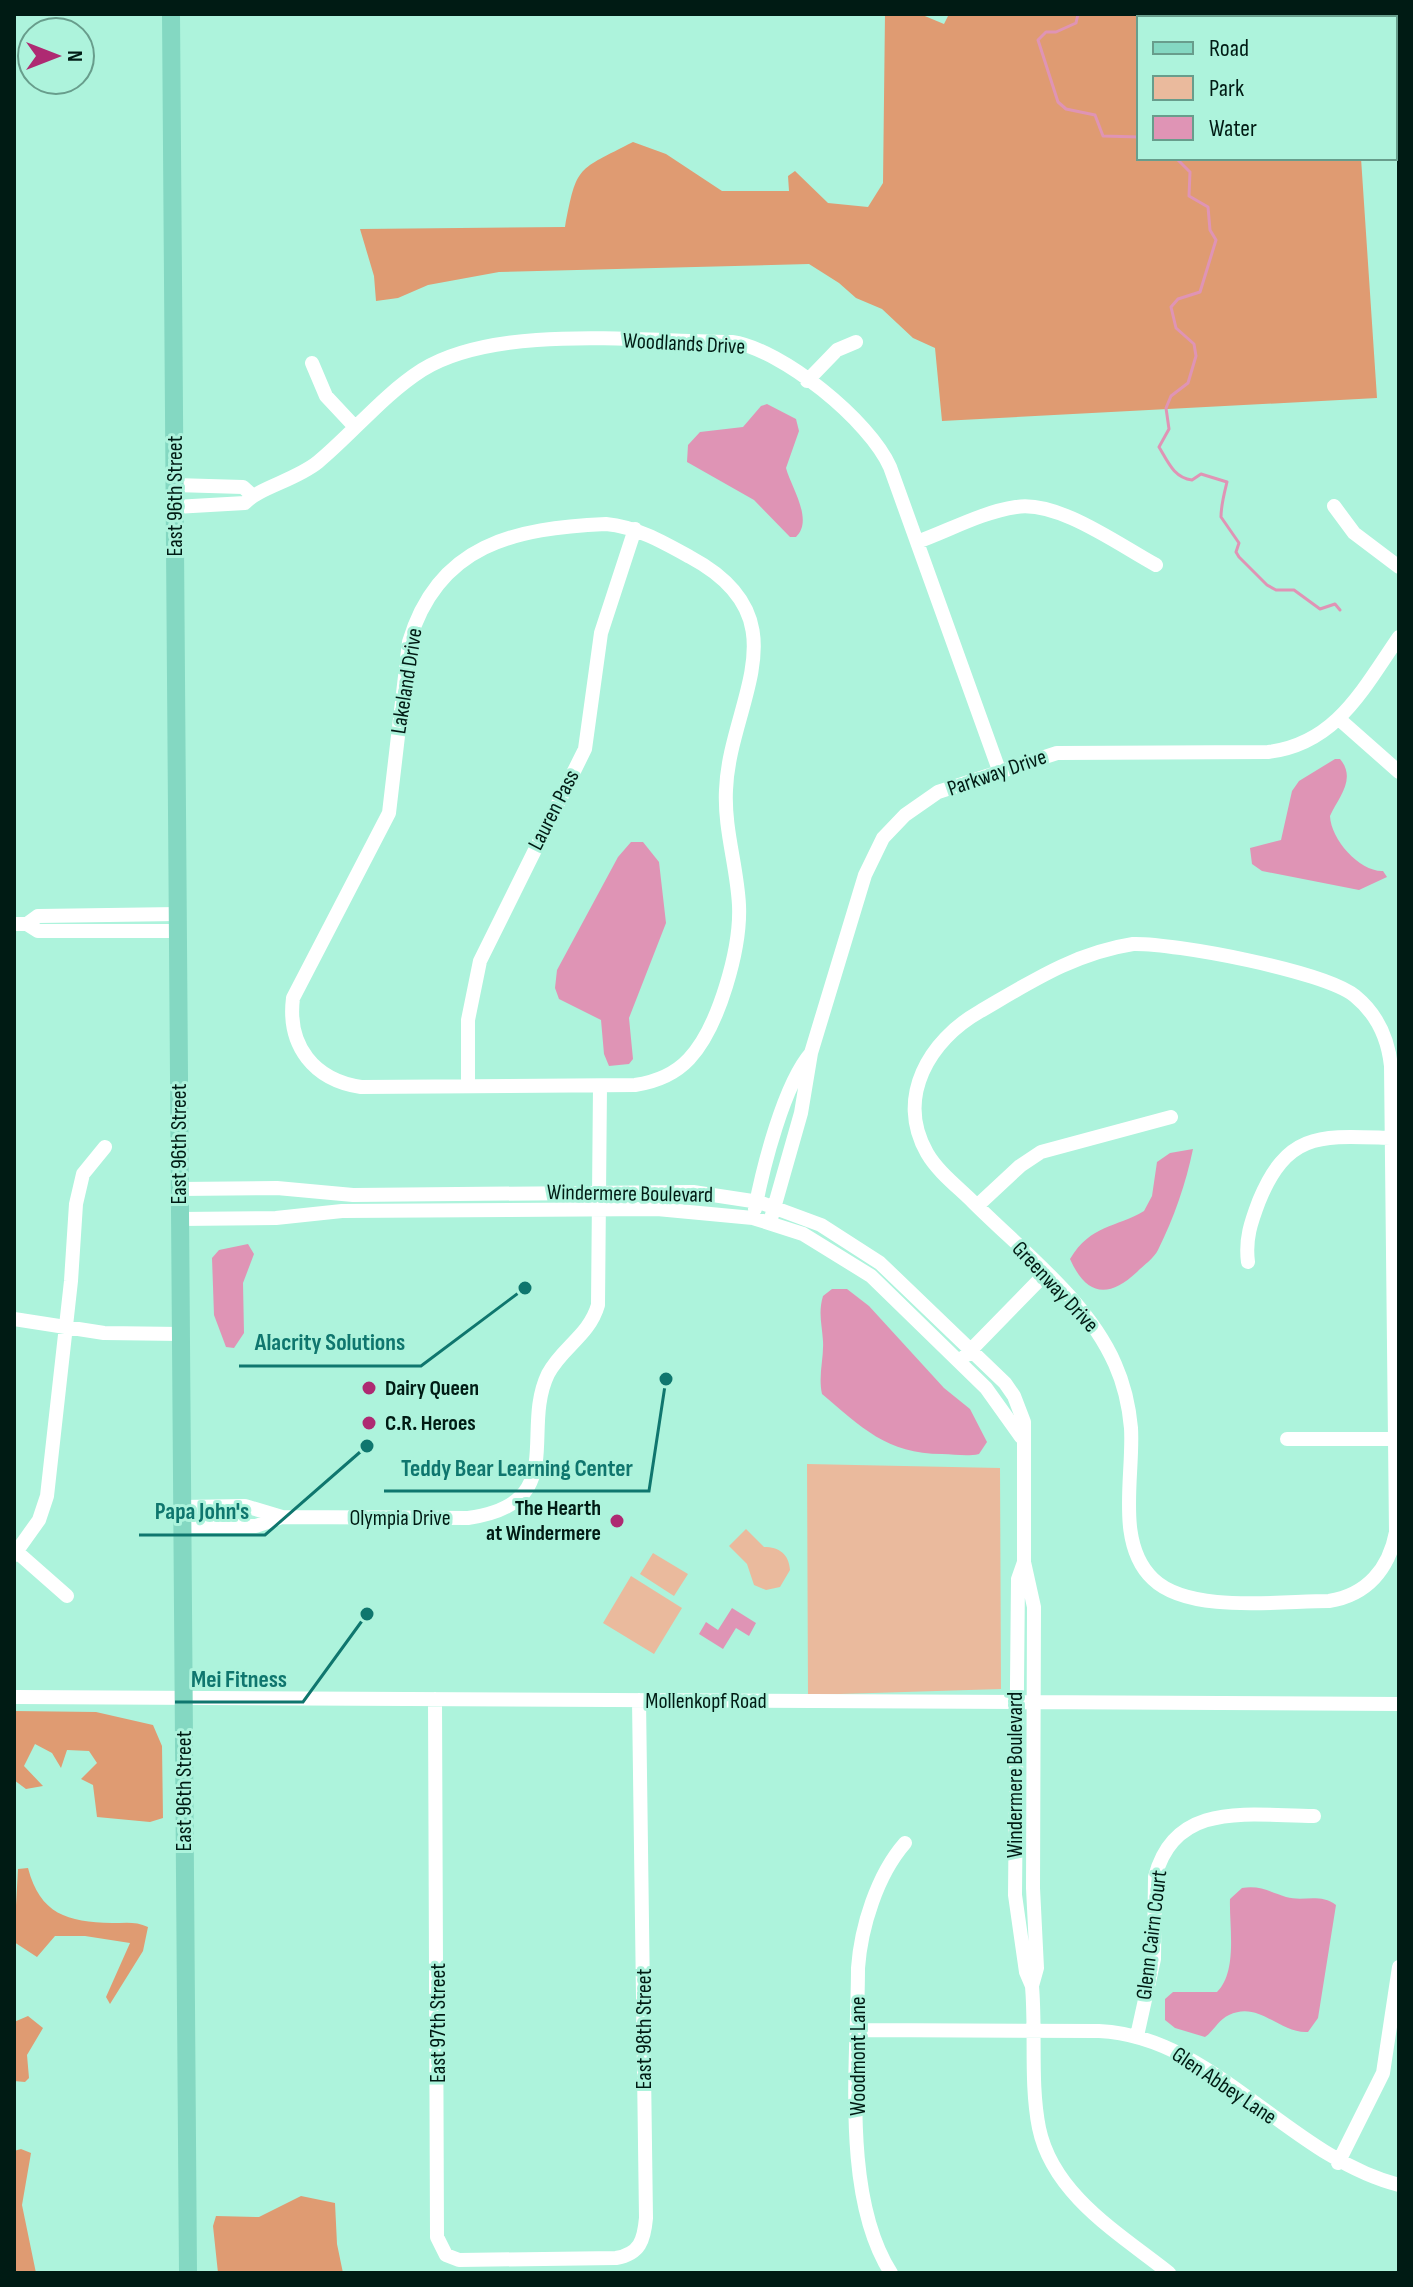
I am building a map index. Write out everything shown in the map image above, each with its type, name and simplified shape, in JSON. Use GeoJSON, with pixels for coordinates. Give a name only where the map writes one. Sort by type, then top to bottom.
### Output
{"type":"FeatureCollection","features":[{"type":"Feature","properties":{"kind":"main road","name":"East 96th Street"},"geometry":{"type":"LineString","coordinates":[[171,14],[188,2273]]}},
{"type":"Feature","properties":{"kind":"street","name":"Woodlands Drive"},"geometry":{"type":"LineString","coordinates":[[175,507],[245,503],[252,495],[296,478],[423,370],[469,349],[510,341],[742,343],[767,353],[807,381],[861,423],[877,440],[999,770]]}},
{"type":"Feature","properties":{"kind":"street"},"geometry":{"type":"LineString","coordinates":[[807,381],[837,350],[856,342]]}},
{"type":"Feature","properties":{"kind":"street"},"geometry":{"type":"LineString","coordinates":[[312,363],[326,396],[355,427]]}},
{"type":"Feature","properties":{"kind":"street"},"geometry":{"type":"LineString","coordinates":[[175,485],[243,487],[252,495]]}},
{"type":"Feature","properties":{"kind":"street"},"geometry":{"type":"LineString","coordinates":[[917,542],[1006,509],[1032,506],[1058,512],[1156,565]]}},
{"type":"Feature","properties":{"kind":"street"},"geometry":{"type":"LineString","coordinates":[[1334,506],[1354,533],[1399,567]]}},
{"type":"Feature","properties":{"kind":"street","name":"Lakeland Drive"},"geometry":{"type":"LineString","coordinates":[[593,524],[635,529],[713,571],[737,596],[750,625],[754,646],[752,681],[732,754],[725,795],[739,919],[729,972],[712,1022],[688,1060],[654,1081],[600,1086],[361,1087],[327,1078],[310,1064],[293,1031],[295,989],[389,813],[409,642],[416,619],[430,593],[463,559],[516,534],[593,524]]}},
{"type":"Feature","properties":{"kind":"street","name":"Lauren Pass"},"geometry":{"type":"LineString","coordinates":[[468,1086],[468,1020],[480,961],[585,749],[601,633],[635,529]]}},
{"type":"Feature","properties":{"kind":"street","name":"Parkway Drive"},"geometry":{"type":"LineString","coordinates":[[770,1222],[801,1113],[812,1065],[811,1053],[865,875],[883,838],[905,815],[928,798],[1036,757],[1073,751],[1281,750],[1316,738],[1339,719],[1399,637]]}},
{"type":"Feature","properties":{"kind":"street"},"geometry":{"type":"LineString","coordinates":[[1339,719],[1399,772]]}},
{"type":"Feature","properties":{"kind":"street"},"geometry":{"type":"LineString","coordinates":[[21,924],[38,916],[178,923]]}},
{"type":"Feature","properties":{"kind":"street","name":"Greenway Drive"},"geometry":{"type":"LineString","coordinates":[[1150,944],[1206,952],[1326,980],[1353,994],[1374,1016],[1387,1041],[1391,1066],[1391,1138],[1395,1439],[1393,1547],[1385,1566],[1369,1584],[1349,1596],[1329,1601],[1198,1600],[1178,1596],[1145,1571],[1131,1539],[1131,1430],[1128,1405],[1115,1365],[1094,1325],[938,1167],[921,1136],[915,1103],[926,1059],[960,1023],[1059,966],[1113,947],[1150,944]]}},
{"type":"Feature","properties":{"kind":"street","name":"Parkway Drive"},"geometry":{"type":"LineString","coordinates":[[753,1218],[782,1114],[802,1063],[811,1053]]}},
{"type":"Feature","properties":{"kind":"street","name":"Olympia Drive"},"geometry":{"type":"LineString","coordinates":[[182,1507],[245,1506],[282,1517],[468,1518],[489,1515],[518,1497],[538,1463],[541,1399],[547,1377],[559,1359],[587,1332],[599,1296],[600,1086]]}},
{"type":"Feature","properties":{"kind":"street"},"geometry":{"type":"LineString","coordinates":[[977,1206],[1020,1166],[1041,1152],[1171,1117]]}},
{"type":"Feature","properties":{"kind":"street"},"geometry":{"type":"LineString","coordinates":[[1248,1262],[1248,1230],[1280,1161],[1300,1145],[1314,1140],[1391,1138]]}},
{"type":"Feature","properties":{"kind":"street"},"geometry":{"type":"LineString","coordinates":[[67,1596],[16,1554],[39,1520],[47,1496],[79,1188],[91,1161],[105,1147]]}},
{"type":"Feature","properties":{"kind":"street","name":"Windermere Boulevard"},"geometry":{"type":"LineString","coordinates":[[180,1189],[277,1188],[353,1195],[709,1193],[775,1206],[821,1225],[880,1263],[1014,1396],[1024,1422],[1021,1437],[1024,1562],[1034,1607],[1033,1888],[1037,1968],[1032,1986]]}},
{"type":"Feature","properties":{"kind":"street","name":"Windermere Boulevard"},"geometry":{"type":"LineString","coordinates":[[180,1219],[276,1218],[342,1211],[691,1209],[770,1222],[826,1246],[871,1276],[996,1400],[1021,1437]]}},
{"type":"Feature","properties":{"kind":"street"},"geometry":{"type":"LineString","coordinates":[[959,1362],[1045,1274]]}},
{"type":"Feature","properties":{"kind":"street"},"geometry":{"type":"LineString","coordinates":[[14,1319],[66,1329],[181,1334]]}},
{"type":"Feature","properties":{"kind":"street"},"geometry":{"type":"LineString","coordinates":[[1287,1439],[1395,1439]]}},
{"type":"Feature","properties":{"kind":"street","name":"Olympia Drive"},"geometry":{"type":"LineString","coordinates":[[182,1526],[256,1526],[282,1517]]}},
{"type":"Feature","properties":{"kind":"street","name":"Windermere Boulevard"},"geometry":{"type":"LineString","coordinates":[[1024,1562],[1018,1579],[1015,1895],[1026,1972],[1032,1986],[1040,2131],[1056,2169],[1078,2199],[1169,2273]]}},
{"type":"Feature","properties":{"kind":"street","name":"Mollenkopf Road"},"geometry":{"type":"LineString","coordinates":[[14,1697],[1399,1704]]}},
{"type":"Feature","properties":{"kind":"street","name":"East 97th Street"},"geometry":{"type":"LineString","coordinates":[[435,1699],[438,2243],[448,2257],[459,2260],[534,2258]]}},
{"type":"Feature","properties":{"kind":"street","name":"East 98th Street"},"geometry":{"type":"LineString","coordinates":[[534,2258],[625,2257],[636,2251],[644,2234],[639,1700]]}},
{"type":"Feature","properties":{"kind":"street","name":"Glenn Cairn Court"},"geometry":{"type":"LineString","coordinates":[[1137,2036],[1154,1959],[1155,1877],[1159,1863],[1175,1838],[1192,1825],[1214,1817],[1314,1816]]}},
{"type":"Feature","properties":{"kind":"street","name":"Woodmont Lane"},"geometry":{"type":"LineString","coordinates":[[891,2273],[875,2244],[860,2191],[858,1968],[863,1939],[885,1870],[905,1843]]}},
{"type":"Feature","properties":{"kind":"street"},"geometry":{"type":"LineString","coordinates":[[1338,2163],[1383,2073],[1399,1967]]}},
{"type":"Feature","properties":{"kind":"street","name":"Glen Abbey Lane"},"geometry":{"type":"LineString","coordinates":[[858,2030],[1114,2031],[1137,2036],[1184,2056],[1338,2163],[1399,2185]]}},
{"type":"Feature","properties":{"kind":"green space"},"geometry":{"type":"Polygon","coordinates":[[[807,1464],[1000,1468],[1001,1689],[808,1695],[807,1464]]]}},
{"type":"Feature","properties":{"kind":"green space"},"geometry":{"type":"Polygon","coordinates":[[[746,1529],[764,1547],[779,1550],[788,1560],[790,1570],[780,1587],[766,1590],[754,1585],[747,1564],[729,1546],[746,1529]]]}},
{"type":"Feature","properties":{"kind":"green space"},"geometry":{"type":"Polygon","coordinates":[[[653,1553],[688,1574],[674,1596],[640,1574],[653,1553]]]}},
{"type":"Feature","properties":{"kind":"green space"},"geometry":{"type":"Polygon","coordinates":[[[631,1576],[682,1608],[654,1654],[603,1623],[631,1576]]]}},
{"type":"Feature","properties":{"kind":"shaded area"},"geometry":{"type":"Polygon","coordinates":[[[885,14],[920,14],[944,24],[949,14],[1399,14],[1399,74],[1397,16],[1137,16],[1137,160],[1361,160],[1377,398],[942,421],[935,348],[913,338],[882,309],[856,298],[809,264],[499,272],[428,285],[398,298],[376,301],[374,276],[360,229],[565,227],[573,191],[582,172],[633,142],[666,154],[722,191],[789,191],[788,176],[795,171],[828,203],[868,207],[883,183],[885,14]]]}},
{"type":"Feature","properties":{"kind":"shaded area"},"geometry":{"type":"Polygon","coordinates":[[[14,1711],[96,1712],[153,1725],[162,1746],[163,1818],[150,1822],[97,1817],[93,1785],[81,1779],[97,1763],[89,1751],[67,1750],[61,1768],[52,1753],[35,1744],[24,1766],[43,1786],[26,1789],[14,1780],[14,1711]]]}},
{"type":"Feature","properties":{"kind":"shaded area"},"geometry":{"type":"Polygon","coordinates":[[[28,1868],[40,1896],[58,1912],[82,1920],[135,1923],[148,1927],[143,1951],[110,2004],[106,1997],[130,1943],[85,1936],[55,1936],[37,1957],[14,1942],[18,1869],[28,1868]]]}},
{"type":"Feature","properties":{"kind":"shaded area"},"geometry":{"type":"Polygon","coordinates":[[[28,2016],[43,2028],[27,2055],[29,2078],[25,2082],[14,2081],[14,2022],[28,2016]]]}},
{"type":"Feature","properties":{"kind":"shaded area"},"geometry":{"type":"Polygon","coordinates":[[[21,2149],[31,2153],[22,2205],[36,2273],[14,2273],[14,2151],[21,2149]]]}},
{"type":"Feature","properties":{"kind":"shaded area"},"geometry":{"type":"Polygon","coordinates":[[[301,2196],[335,2203],[337,2244],[343,2273],[218,2273],[213,2226],[216,2216],[259,2217],[301,2196]]]}},
{"type":"Feature","properties":{"kind":"water"},"geometry":{"type":"Polygon","coordinates":[[[767,404],[796,419],[799,431],[786,468],[802,513],[801,530],[796,537],[790,537],[754,500],[687,462],[688,445],[700,432],[743,427],[761,406],[767,404]]]}},
{"type":"Feature","properties":{"kind":"water"},"geometry":{"type":"Polygon","coordinates":[[[1340,759],[1347,774],[1344,788],[1330,816],[1335,835],[1356,860],[1374,870],[1383,871],[1387,877],[1359,890],[1262,871],[1252,864],[1250,848],[1281,840],[1292,791],[1299,781],[1340,759]]]}},
{"type":"Feature","properties":{"kind":"water"},"geometry":{"type":"Polygon","coordinates":[[[631,842],[643,842],[659,862],[666,923],[629,1018],[633,1059],[629,1064],[609,1066],[604,1054],[601,1020],[559,999],[555,988],[557,970],[618,857],[631,842]]]}},
{"type":"Feature","properties":{"kind":"water"},"geometry":{"type":"Polygon","coordinates":[[[1193,1149],[1179,1200],[1156,1253],[1117,1286],[1099,1290],[1091,1287],[1070,1259],[1078,1248],[1095,1233],[1144,1211],[1152,1196],[1157,1162],[1170,1153],[1193,1149]]]}},
{"type":"Feature","properties":{"kind":"water"},"geometry":{"type":"Polygon","coordinates":[[[248,1244],[254,1254],[243,1283],[244,1333],[234,1348],[226,1347],[214,1315],[212,1258],[219,1250],[248,1244]]]}},
{"type":"Feature","properties":{"kind":"water"},"geometry":{"type":"Polygon","coordinates":[[[832,1289],[847,1289],[869,1306],[944,1388],[970,1409],[987,1442],[979,1454],[923,1453],[890,1444],[822,1394],[821,1308],[823,1296],[832,1289]]]}},
{"type":"Feature","properties":{"kind":"water"},"geometry":{"type":"Polygon","coordinates":[[[732,1608],[756,1623],[749,1636],[736,1628],[723,1649],[699,1634],[706,1622],[718,1630],[732,1608]]]}},
{"type":"Feature","properties":{"kind":"water"},"geometry":{"type":"Polygon","coordinates":[[[1242,1888],[1260,1888],[1292,1898],[1324,1899],[1336,1905],[1318,2018],[1308,2032],[1288,2028],[1250,2012],[1225,2017],[1205,2037],[1175,2028],[1165,2020],[1165,1999],[1173,1992],[1217,1992],[1224,1983],[1230,1960],[1230,1899],[1242,1888]]]}},
{"type":"Feature","properties":{"kind":"waterway"},"geometry":{"type":"LineString","coordinates":[[1078,14],[1076,23],[1056,32],[1046,32],[1038,40],[1058,102],[1066,109],[1095,115],[1103,136],[1137,137]]}},
{"type":"Feature","properties":{"kind":"waterway"},"geometry":{"type":"LineString","coordinates":[[1178,160],[1190,172],[1189,196],[1208,207],[1210,230],[1216,240],[1200,292],[1178,299],[1171,307],[1176,328],[1194,344],[1196,356],[1188,383],[1171,396],[1166,408],[1169,429],[1159,447],[1172,468],[1186,479],[1192,480],[1201,474],[1227,482],[1221,517],[1239,543],[1236,552],[1239,557],[1267,585],[1276,590],[1294,590],[1320,609],[1335,604],[1340,610]]}},
{"type":"Feature","properties":{"kind":"place","name":"Alacrity Solutions"},"geometry":{"type":"Point","coordinates":[525,1288]}},
{"type":"Feature","properties":{"kind":"place","name":"Teddy Bear Learning Center"},"geometry":{"type":"Point","coordinates":[666,1379]}},
{"type":"Feature","properties":{"kind":"place","name":"Dairy Queen"},"geometry":{"type":"Point","coordinates":[369,1388]}},
{"type":"Feature","properties":{"kind":"place","name":"C.R. Heroes"},"geometry":{"type":"Point","coordinates":[369,1423]}},
{"type":"Feature","properties":{"kind":"place","name":"Papa John's"},"geometry":{"type":"Point","coordinates":[367,1446]}},
{"type":"Feature","properties":{"kind":"place","name":"The Hearth at Windermere"},"geometry":{"type":"Point","coordinates":[617,1521]}},
{"type":"Feature","properties":{"kind":"place","name":"Mei Fitness"},"geometry":{"type":"Point","coordinates":[367,1614]}}]}
